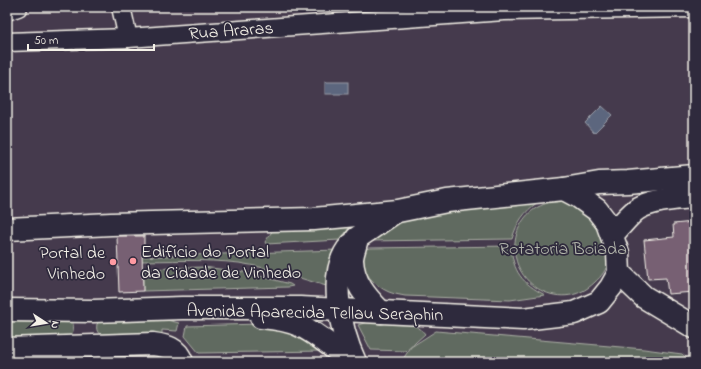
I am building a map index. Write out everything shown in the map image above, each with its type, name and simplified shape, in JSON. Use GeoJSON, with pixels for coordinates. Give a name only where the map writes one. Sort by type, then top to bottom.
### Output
{"type":"FeatureCollection","features":[{"type":"Feature","properties":{"kind":"main road"},"geometry":{"type":"LineString","coordinates":[[7,229],[110,224],[314,219],[398,211],[447,201],[564,189],[599,183],[694,176]]}},
{"type":"Feature","properties":{"kind":"main road"},"geometry":{"type":"LineString","coordinates":[[564,189],[579,197],[597,210],[607,223],[618,253],[618,273],[644,297],[694,327]]}},
{"type":"Feature","properties":{"kind":"main road"},"geometry":{"type":"LineString","coordinates":[[612,235],[638,208],[670,200],[694,197]]}},
{"type":"Feature","properties":{"kind":"main road"},"geometry":{"type":"LineString","coordinates":[[355,362],[344,333],[338,292],[339,271],[346,250],[357,238],[398,211]]}},
{"type":"Feature","properties":{"kind":"main road"},"geometry":{"type":"LineString","coordinates":[[357,238],[352,260],[356,280],[365,295],[381,312]]}},
{"type":"Feature","properties":{"kind":"main road","name":"Avenida Aparecida Tellau Seraphin"},"geometry":{"type":"LineString","coordinates":[[7,310],[93,311],[182,308],[300,308],[523,319],[574,313],[599,302],[611,288],[618,273]]}},
{"type":"Feature","properties":{"kind":"main road"},"geometry":{"type":"LineString","coordinates":[[182,308],[274,318],[300,326],[326,342],[352,362]]}},
{"type":"Feature","properties":{"kind":"main road"},"geometry":{"type":"LineString","coordinates":[[93,311],[88,320],[88,333],[93,346]]}},
{"type":"Feature","properties":{"kind":"main road"},"geometry":{"type":"LineString","coordinates":[[7,349],[153,344],[166,346],[174,350],[181,358],[182,362]]}},
{"type":"Feature","properties":{"kind":"street"},"geometry":{"type":"LineString","coordinates":[[7,11],[18,7]]}},
{"type":"Feature","properties":{"kind":"street"},"geometry":{"type":"LineString","coordinates":[[121,7],[128,38]]}},
{"type":"Feature","properties":{"kind":"street","name":"Rua Araras"},"geometry":{"type":"LineString","coordinates":[[7,42],[128,38],[506,9],[694,8]]}},
{"type":"Feature","properties":{"kind":"green space","name":"Rotatoria Boiada"},"geometry":{"type":"Polygon","coordinates":[[[557,200],[573,201],[608,231],[608,262],[603,273],[595,282],[581,292],[566,296],[551,294],[537,288],[526,278],[518,265],[515,250],[517,233],[520,226],[532,210],[557,200]]]}},
{"type":"Feature","properties":{"kind":"green space"},"geometry":{"type":"Polygon","coordinates":[[[538,202],[522,218],[516,227],[512,239],[368,241],[408,215],[538,202]]]}},
{"type":"Feature","properties":{"kind":"green space"},"geometry":{"type":"Polygon","coordinates":[[[355,220],[340,240],[266,244],[265,242],[275,227],[355,220]]]}},
{"type":"Feature","properties":{"kind":"green space"},"geometry":{"type":"Polygon","coordinates":[[[511,246],[514,263],[520,276],[530,286],[545,295],[510,300],[405,296],[389,292],[377,285],[368,275],[363,263],[363,256],[366,249],[369,248],[511,246]]]}},
{"type":"Feature","properties":{"kind":"green space"},"geometry":{"type":"Polygon","coordinates":[[[337,250],[333,288],[275,271],[239,263],[200,261],[135,261],[135,257],[337,250]]]}},
{"type":"Feature","properties":{"kind":"green space"},"geometry":{"type":"Polygon","coordinates":[[[203,267],[244,272],[293,286],[143,291],[143,269],[203,267]]]}},
{"type":"Feature","properties":{"kind":"green space"},"geometry":{"type":"Polygon","coordinates":[[[7,319],[72,321],[73,330],[71,336],[65,338],[7,339],[7,319]]]}},
{"type":"Feature","properties":{"kind":"green space"},"geometry":{"type":"Polygon","coordinates":[[[163,319],[179,323],[177,331],[162,330],[162,336],[103,336],[99,334],[97,330],[97,324],[101,320],[163,319]]]}},
{"type":"Feature","properties":{"kind":"green space"},"geometry":{"type":"Polygon","coordinates":[[[371,321],[401,322],[421,329],[425,334],[406,351],[371,350],[358,325],[371,321]]]}},
{"type":"Feature","properties":{"kind":"green space"},"geometry":{"type":"Polygon","coordinates":[[[260,324],[293,330],[324,351],[199,353],[185,336],[187,326],[260,324]]]}},
{"type":"Feature","properties":{"kind":"green space"},"geometry":{"type":"Polygon","coordinates":[[[436,331],[644,349],[682,354],[691,362],[401,362],[411,347],[436,331]]]}},
{"type":"Feature","properties":{"kind":"water"},"geometry":{"type":"Polygon","coordinates":[[[325,82],[348,82],[348,94],[325,94],[325,82]]]}},
{"type":"Feature","properties":{"kind":"water"},"geometry":{"type":"Polygon","coordinates":[[[602,106],[612,115],[594,133],[585,123],[602,106]]]}},
{"type":"Feature","properties":{"kind":"building"},"geometry":{"type":"Polygon","coordinates":[[[694,222],[694,292],[668,294],[666,278],[648,279],[644,240],[674,237],[673,224],[694,222]]]}},
{"type":"Feature","properties":{"kind":"building","name":"Edifício do Portal da Cidade de Vinhedo"},"geometry":{"type":"Polygon","coordinates":[[[117,236],[144,236],[144,251],[142,251],[143,291],[119,292],[117,236]]]}},
{"type":"Feature","properties":{"kind":"place","name":"Edifício do Portal da Cidade de Vinhedo"},"geometry":{"type":"Point","coordinates":[133,261]}},
{"type":"Feature","properties":{"kind":"place","name":"Portal de Vinhedo"},"geometry":{"type":"Point","coordinates":[113,262]}}]}
